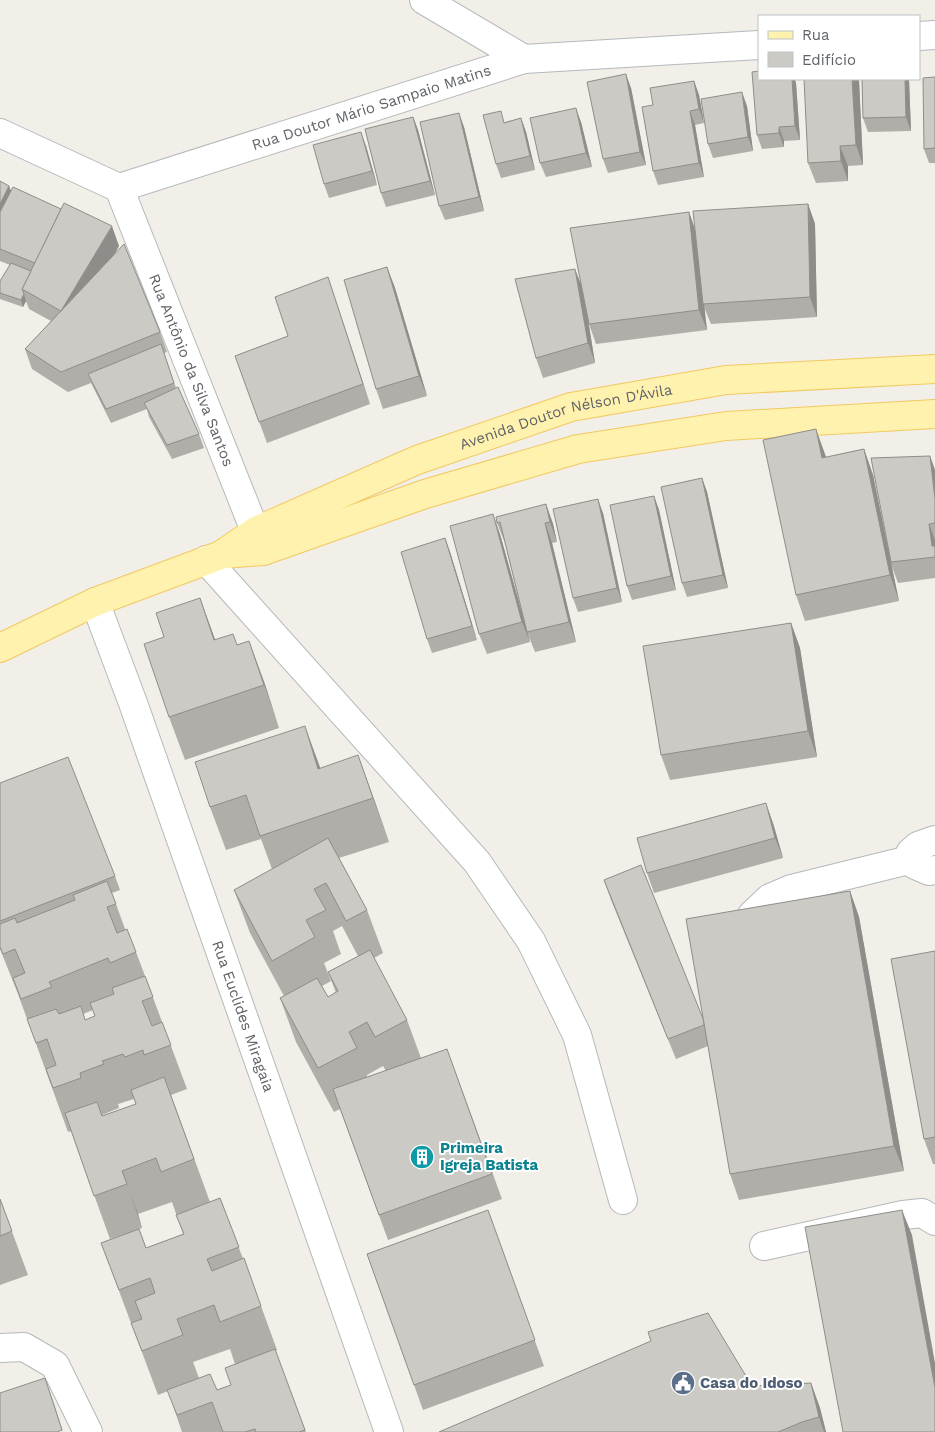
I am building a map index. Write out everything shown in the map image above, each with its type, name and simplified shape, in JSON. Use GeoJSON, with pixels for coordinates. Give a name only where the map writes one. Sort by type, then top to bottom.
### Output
{"type":"FeatureCollection","features":[{"type":"Feature","properties":{"kind":"main road","name":"Avenida Doutor Nélson D'Ávila"},"geometry":{"type":"LineString","coordinates":[[260,541],[417,460],[570,407],[726,380],[935,369]]}},
{"type":"Feature","properties":{"kind":"main road","name":"Avenida Doutor Nélson D'Ávila"},"geometry":{"type":"LineString","coordinates":[[0,648],[94,602],[213,557],[260,541],[578,449],[726,426],[935,414]]}},
{"type":"Feature","properties":{"kind":"street"},"geometry":{"type":"LineString","coordinates":[[424,0],[524,59]]}},
{"type":"Feature","properties":{"kind":"street"},"geometry":{"type":"LineString","coordinates":[[920,36],[935,35]]}},
{"type":"Feature","properties":{"kind":"street","name":"Rua Doutor Mário Sampaio Matins"},"geometry":{"type":"LineString","coordinates":[[119,188],[524,59],[758,45]]}},
{"type":"Feature","properties":{"kind":"street"},"geometry":{"type":"LineString","coordinates":[[0,134],[119,188]]}},
{"type":"Feature","properties":{"kind":"street","name":"Rua Antônio da Silva Santos"},"geometry":{"type":"LineString","coordinates":[[119,188],[260,541]]}},
{"type":"Feature","properties":{"kind":"street"},"geometry":{"type":"LineString","coordinates":[[213,557],[477,862],[531,941],[577,1035],[623,1200]]}},
{"type":"Feature","properties":{"kind":"street","name":"Rua Euclides Miragaia"},"geometry":{"type":"LineString","coordinates":[[94,602],[134,703],[389,1432]]}},
{"type":"Feature","properties":{"kind":"street"},"geometry":{"type":"LineString","coordinates":[[924,865],[911,852],[918,846],[935,840]]}},
{"type":"Feature","properties":{"kind":"street"},"geometry":{"type":"LineString","coordinates":[[752,915],[770,898],[791,889],[924,865]]}},
{"type":"Feature","properties":{"kind":"street"},"geometry":{"type":"LineString","coordinates":[[764,1246],[903,1215],[922,1213],[935,1221]]}},
{"type":"Feature","properties":{"kind":"street"},"geometry":{"type":"LineString","coordinates":[[0,1348],[24,1348],[55,1365],[88,1432]]}},
{"type":"Feature","properties":{"kind":"building"},"geometry":{"type":"Polygon","coordinates":[[[758,71],[758,80],[792,80],[795,126],[779,127],[779,133],[757,135],[752,72],[758,71]]]}},
{"type":"Feature","properties":{"kind":"building"},"geometry":{"type":"Polygon","coordinates":[[[626,74],[640,152],[603,159],[587,82],[626,74]]]}},
{"type":"Feature","properties":{"kind":"building"},"geometry":{"type":"Polygon","coordinates":[[[935,77],[935,148],[924,149],[923,78],[935,77]]]}},
{"type":"Feature","properties":{"kind":"building"},"geometry":{"type":"Polygon","coordinates":[[[804,80],[852,80],[856,145],[840,146],[841,161],[808,163],[804,80]]]}},
{"type":"Feature","properties":{"kind":"building"},"geometry":{"type":"Polygon","coordinates":[[[862,80],[905,80],[906,117],[863,118],[862,80]]]}},
{"type":"Feature","properties":{"kind":"building"},"geometry":{"type":"Polygon","coordinates":[[[694,81],[699,109],[690,111],[699,163],[653,171],[642,107],[653,105],[650,88],[694,81]]]}},
{"type":"Feature","properties":{"kind":"building"},"geometry":{"type":"Polygon","coordinates":[[[742,92],[748,137],[708,144],[701,99],[742,92]]]}},
{"type":"Feature","properties":{"kind":"building"},"geometry":{"type":"Polygon","coordinates":[[[576,108],[586,153],[540,163],[530,118],[576,108]]]}},
{"type":"Feature","properties":{"kind":"building"},"geometry":{"type":"Polygon","coordinates":[[[501,111],[504,123],[521,118],[530,156],[496,164],[483,115],[501,111]]]}},
{"type":"Feature","properties":{"kind":"building"},"geometry":{"type":"Polygon","coordinates":[[[459,113],[479,197],[439,206],[420,122],[459,113]]]}},
{"type":"Feature","properties":{"kind":"building"},"geometry":{"type":"Polygon","coordinates":[[[413,117],[430,181],[381,193],[365,129],[413,117]]]}},
{"type":"Feature","properties":{"kind":"building"},"geometry":{"type":"Polygon","coordinates":[[[361,132],[372,171],[324,184],[313,145],[361,132]]]}},
{"type":"Feature","properties":{"kind":"building"},"geometry":{"type":"Polygon","coordinates":[[[0,181],[9,186],[0,204],[0,181]]]}},
{"type":"Feature","properties":{"kind":"building"},"geometry":{"type":"Polygon","coordinates":[[[13,187],[61,209],[35,263],[0,249],[0,212],[13,187]]]}},
{"type":"Feature","properties":{"kind":"building"},"geometry":{"type":"Polygon","coordinates":[[[64,203],[112,226],[61,311],[22,289],[64,203]]]}},
{"type":"Feature","properties":{"kind":"building"},"geometry":{"type":"Polygon","coordinates":[[[808,204],[810,297],[703,304],[693,211],[808,204]]]}},
{"type":"Feature","properties":{"kind":"building"},"geometry":{"type":"Polygon","coordinates":[[[689,212],[699,310],[589,324],[570,228],[689,212]]]}},
{"type":"Feature","properties":{"kind":"building"},"geometry":{"type":"Polygon","coordinates":[[[124,244],[160,332],[61,372],[25,349],[124,244]]]}},
{"type":"Feature","properties":{"kind":"building"},"geometry":{"type":"Polygon","coordinates":[[[11,263],[31,271],[22,289],[24,294],[21,300],[0,293],[0,281],[11,263]]]}},
{"type":"Feature","properties":{"kind":"building"},"geometry":{"type":"Polygon","coordinates":[[[387,267],[419,376],[376,389],[344,280],[387,267]]]}},
{"type":"Feature","properties":{"kind":"building"},"geometry":{"type":"Polygon","coordinates":[[[575,269],[588,343],[536,358],[515,279],[575,269]]]}},
{"type":"Feature","properties":{"kind":"building"},"geometry":{"type":"Polygon","coordinates":[[[328,277],[363,384],[259,422],[235,356],[288,336],[275,297],[328,277]]]}},
{"type":"Feature","properties":{"kind":"building"},"geometry":{"type":"Polygon","coordinates":[[[161,344],[174,383],[106,409],[88,374],[161,344]]]}},
{"type":"Feature","properties":{"kind":"building"},"geometry":{"type":"Polygon","coordinates":[[[178,387],[199,434],[167,445],[144,403],[178,387]]]}},
{"type":"Feature","properties":{"kind":"building"},"geometry":{"type":"Polygon","coordinates":[[[816,429],[822,458],[864,449],[890,575],[796,595],[763,440],[816,429]]]}},
{"type":"Feature","properties":{"kind":"building"},"geometry":{"type":"Polygon","coordinates":[[[930,456],[935,499],[935,523],[929,524],[932,546],[935,546],[935,557],[891,562],[871,458],[930,456]]]}},
{"type":"Feature","properties":{"kind":"building"},"geometry":{"type":"Polygon","coordinates":[[[702,478],[723,575],[682,583],[661,487],[702,478]]]}},
{"type":"Feature","properties":{"kind":"building"},"geometry":{"type":"Polygon","coordinates":[[[654,496],[671,576],[627,586],[610,505],[654,496]]]}},
{"type":"Feature","properties":{"kind":"building"},"geometry":{"type":"Polygon","coordinates":[[[598,499],[617,588],[573,598],[553,509],[598,499]]]}},
{"type":"Feature","properties":{"kind":"building"},"geometry":{"type":"Polygon","coordinates":[[[546,504],[550,522],[545,523],[569,622],[527,632],[500,522],[497,523],[496,517],[546,504]]]}},
{"type":"Feature","properties":{"kind":"building"},"geometry":{"type":"Polygon","coordinates":[[[493,514],[522,622],[479,634],[450,526],[493,514]]]}},
{"type":"Feature","properties":{"kind":"building"},"geometry":{"type":"Polygon","coordinates":[[[445,538],[472,626],[427,639],[401,552],[445,538]]]}},
{"type":"Feature","properties":{"kind":"building"},"geometry":{"type":"Polygon","coordinates":[[[200,598],[214,640],[233,634],[237,645],[249,641],[264,685],[169,717],[144,644],[164,637],[156,613],[200,598]]]}},
{"type":"Feature","properties":{"kind":"building"},"geometry":{"type":"Polygon","coordinates":[[[791,623],[808,731],[661,755],[643,646],[791,623]]]}},
{"type":"Feature","properties":{"kind":"building"},"geometry":{"type":"Polygon","coordinates":[[[305,726],[318,769],[358,755],[373,798],[260,836],[246,795],[210,807],[195,762],[305,726]]]}},
{"type":"Feature","properties":{"kind":"building"},"geometry":{"type":"Polygon","coordinates":[[[68,757],[115,876],[0,921],[0,783],[68,757]]]}},
{"type":"Feature","properties":{"kind":"building"},"geometry":{"type":"Polygon","coordinates":[[[766,803],[775,838],[647,873],[637,838],[766,803]]]}},
{"type":"Feature","properties":{"kind":"building"},"geometry":{"type":"Polygon","coordinates":[[[328,838],[367,910],[346,921],[326,883],[314,889],[326,910],[306,920],[315,937],[272,961],[234,890],[328,838]]]}},
{"type":"Feature","properties":{"kind":"building"},"geometry":{"type":"Polygon","coordinates":[[[641,865],[704,1021],[704,1025],[668,1039],[604,880],[641,865]]]}},
{"type":"Feature","properties":{"kind":"building"},"geometry":{"type":"Polygon","coordinates":[[[107,881],[116,904],[107,907],[117,933],[127,929],[136,952],[110,963],[108,958],[49,982],[52,987],[21,999],[13,978],[25,973],[15,949],[3,954],[0,947],[0,924],[15,918],[17,923],[75,900],[73,895],[107,881]]]}},
{"type":"Feature","properties":{"kind":"building"},"geometry":{"type":"Polygon","coordinates":[[[850,891],[894,1146],[730,1174],[686,919],[850,891]]]}},
{"type":"Feature","properties":{"kind":"building"},"geometry":{"type":"Polygon","coordinates":[[[370,950],[407,1020],[375,1037],[367,1022],[349,1032],[357,1048],[318,1068],[280,998],[317,978],[328,997],[338,991],[328,972],[370,950]]]}},
{"type":"Feature","properties":{"kind":"building"},"geometry":{"type":"Polygon","coordinates":[[[935,951],[935,1137],[924,1139],[891,959],[935,951]]]}},
{"type":"Feature","properties":{"kind":"building"},"geometry":{"type":"Polygon","coordinates":[[[145,976],[153,997],[142,1001],[152,1026],[162,1022],[171,1045],[144,1055],[143,1050],[125,1057],[123,1054],[102,1061],[104,1064],[80,1073],[81,1078],[53,1088],[46,1069],[56,1065],[47,1039],[36,1043],[27,1019],[56,1009],[59,1014],[81,1006],[85,1020],[95,1016],[90,1003],[114,994],[112,988],[145,976]]]}},
{"type":"Feature","properties":{"kind":"building","name":"Primeira Igreja Batista"},"geometry":{"type":"Polygon","coordinates":[[[447,1049],[492,1174],[379,1215],[333,1089],[447,1049]]]}},
{"type":"Feature","properties":{"kind":"building"},"geometry":{"type":"Polygon","coordinates":[[[164,1077],[194,1159],[161,1172],[156,1158],[122,1171],[127,1184],[94,1196],[65,1113],[97,1102],[102,1116],[136,1104],[131,1090],[164,1077]]]}},
{"type":"Feature","properties":{"kind":"building"},"geometry":{"type":"Polygon","coordinates":[[[220,1198],[239,1247],[207,1259],[212,1271],[244,1258],[261,1306],[220,1322],[214,1305],[177,1319],[183,1335],[142,1351],[131,1323],[142,1319],[135,1301],[155,1293],[150,1278],[119,1290],[101,1243],[139,1229],[146,1248],[184,1234],[176,1215],[220,1198]]]}},
{"type":"Feature","properties":{"kind":"building"},"geometry":{"type":"Polygon","coordinates":[[[0,1199],[12,1231],[0,1236],[0,1199]]]}},
{"type":"Feature","properties":{"kind":"building"},"geometry":{"type":"Polygon","coordinates":[[[488,1210],[535,1340],[414,1385],[367,1254],[488,1210]]]}},
{"type":"Feature","properties":{"kind":"building"},"geometry":{"type":"Polygon","coordinates":[[[902,1210],[935,1388],[935,1432],[843,1432],[805,1227],[902,1210]]]}},
{"type":"Feature","properties":{"kind":"building"},"geometry":{"type":"Polygon","coordinates":[[[708,1313],[752,1386],[811,1383],[819,1417],[778,1432],[439,1432],[651,1341],[648,1332],[708,1313]]]}},
{"type":"Feature","properties":{"kind":"building"},"geometry":{"type":"Polygon","coordinates":[[[275,1349],[305,1430],[299,1432],[256,1432],[255,1429],[245,1432],[223,1432],[212,1402],[177,1415],[167,1390],[210,1374],[217,1390],[231,1385],[225,1368],[275,1349]]]}},
{"type":"Feature","properties":{"kind":"building"},"geometry":{"type":"Polygon","coordinates":[[[45,1378],[62,1430],[57,1432],[0,1432],[0,1393],[45,1378]]]}},
{"type":"Feature","properties":{"kind":"place","name":"Primeira Igreja Batista"},"geometry":{"type":"Point","coordinates":[422,1157]}},
{"type":"Feature","properties":{"kind":"place","name":"Casa do Idoso"},"geometry":{"type":"Point","coordinates":[683,1383]}}]}
